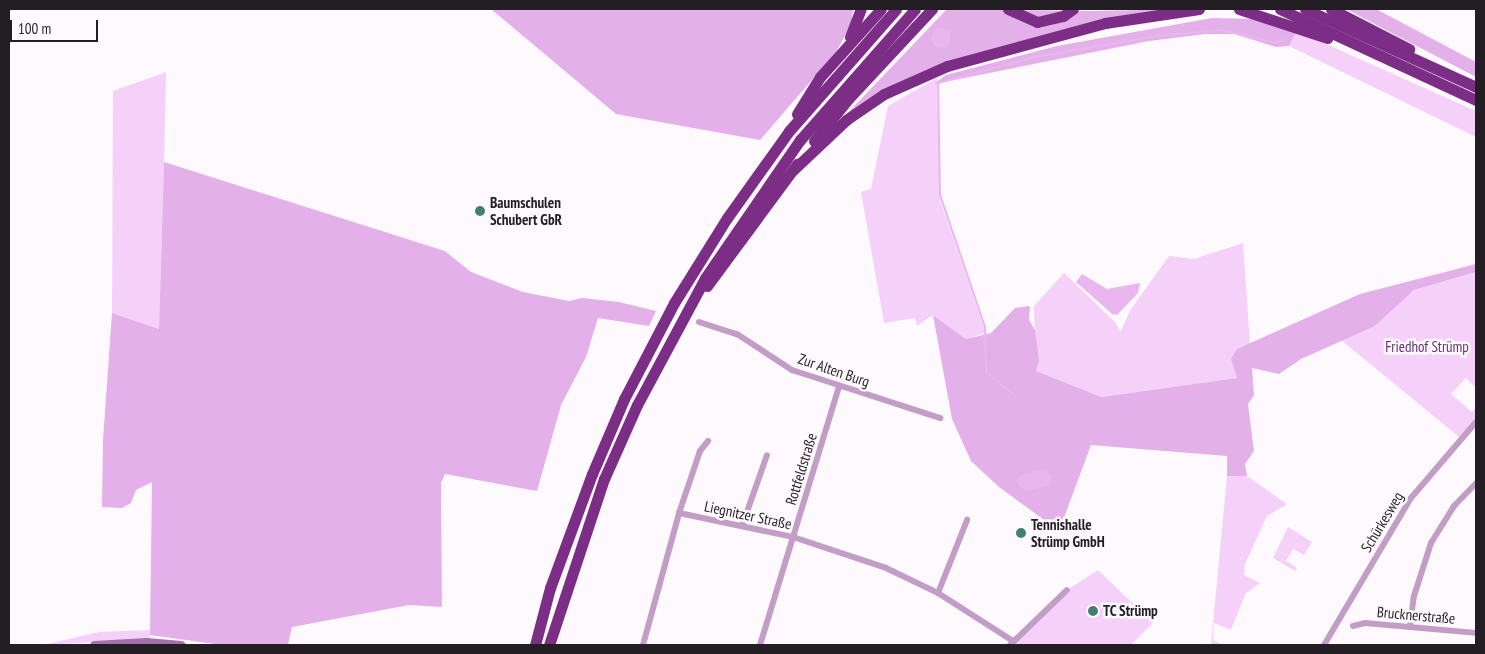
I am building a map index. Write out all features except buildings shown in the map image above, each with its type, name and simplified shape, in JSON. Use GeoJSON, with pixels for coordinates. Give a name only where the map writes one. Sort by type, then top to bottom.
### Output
{"type":"FeatureCollection","features":[{"type":"Feature","properties":{"kind":"highway"},"geometry":{"type":"LineString","coordinates":[[845,48],[861,9]]}},
{"type":"Feature","properties":{"kind":"highway"},"geometry":{"type":"LineString","coordinates":[[789,131],[804,100],[845,48],[881,9]]}},
{"type":"Feature","properties":{"kind":"highway"},"geometry":{"type":"LineString","coordinates":[[535,645],[569,534],[628,391],[709,245],[789,131],[896,9]]}},
{"type":"Feature","properties":{"kind":"highway"},"geometry":{"type":"LineString","coordinates":[[549,645],[604,479],[637,405],[686,310],[738,225],[800,140],[915,9]]}},
{"type":"Feature","properties":{"kind":"highway"},"geometry":{"type":"LineString","coordinates":[[686,310],[849,98],[932,9]]}},
{"type":"Feature","properties":{"kind":"highway"},"geometry":{"type":"LineString","coordinates":[[1008,9],[1038,22],[1063,16],[1073,9]]}},
{"type":"Feature","properties":{"kind":"highway"},"geometry":{"type":"LineString","coordinates":[[793,170],[846,120],[884,94],[946,66],[1105,23],[1199,9]]}},
{"type":"Feature","properties":{"kind":"highway"},"geometry":{"type":"LineString","coordinates":[[1239,9],[1396,64]]}},
{"type":"Feature","properties":{"kind":"highway"},"geometry":{"type":"LineString","coordinates":[[1280,9],[1476,100]]}},
{"type":"Feature","properties":{"kind":"highway"},"geometry":{"type":"LineString","coordinates":[[1306,9],[1476,87]]}},
{"type":"Feature","properties":{"kind":"highway"},"geometry":{"type":"LineString","coordinates":[[1331,9],[1379,33]]}},
{"type":"Feature","properties":{"kind":"highway"},"geometry":{"type":"LineString","coordinates":[[1340,9],[1460,80]]}},
{"type":"Feature","properties":{"kind":"main road"},"geometry":{"type":"LineString","coordinates":[[94,645],[146,642],[181,645]]}},
{"type":"Feature","properties":{"kind":"street","name":"Zur Alten Burg"},"geometry":{"type":"LineString","coordinates":[[699,322],[737,334],[792,370],[940,418]]}},
{"type":"Feature","properties":{"kind":"street","name":"Rottfeldstraße"},"geometry":{"type":"LineString","coordinates":[[760,645],[839,386]]}},
{"type":"Feature","properties":{"kind":"street","name":"Schürkesweg"},"geometry":{"type":"LineString","coordinates":[[1324,645],[1411,498],[1476,422]]}},
{"type":"Feature","properties":{"kind":"street"},"geometry":{"type":"LineString","coordinates":[[643,645],[679,513],[700,450],[708,441]]}},
{"type":"Feature","properties":{"kind":"street"},"geometry":{"type":"LineString","coordinates":[[742,526],[767,455]]}},
{"type":"Feature","properties":{"kind":"street"},"geometry":{"type":"LineString","coordinates":[[1410,627],[1414,596],[1431,542],[1454,506],[1476,483]]}},
{"type":"Feature","properties":{"kind":"street","name":"Liegnitzer Straße"},"geometry":{"type":"LineString","coordinates":[[679,513],[793,537],[886,568],[938,593],[1011,643]]}},
{"type":"Feature","properties":{"kind":"street"},"geometry":{"type":"LineString","coordinates":[[938,593],[967,520]]}},
{"type":"Feature","properties":{"kind":"street"},"geometry":{"type":"LineString","coordinates":[[1011,643],[1067,590]]}},
{"type":"Feature","properties":{"kind":"street","name":"Brucknerstraße"},"geometry":{"type":"LineString","coordinates":[[1353,626],[1410,627],[1476,633]]}},
{"type":"Feature","properties":{"kind":"green space"},"geometry":{"type":"Polygon","coordinates":[[[1297,31],[1476,111],[1476,137],[1289,46],[1297,31]]]}},
{"type":"Feature","properties":{"kind":"green space"},"geometry":{"type":"Polygon","coordinates":[[[166,72],[159,329],[112,313],[113,91],[166,72]]]}},
{"type":"Feature","properties":{"kind":"green space"},"geometry":{"type":"Polygon","coordinates":[[[937,78],[940,200],[986,333],[966,339],[933,315],[917,326],[915,318],[884,323],[861,192],[871,189],[888,106],[937,78]]]}},
{"type":"Feature","properties":{"kind":"green space"},"geometry":{"type":"Polygon","coordinates":[[[1243,243],[1250,344],[1237,349],[1238,378],[1100,397],[1036,371],[1034,306],[1064,273],[1116,323],[1120,332],[1131,309],[1169,256],[1194,259],[1243,243]]]}},
{"type":"Feature","properties":{"kind":"green space","name":"Friedhof Strümp"},"geometry":{"type":"Polygon","coordinates":[[[1476,272],[1476,388],[1466,378],[1451,394],[1472,412],[1476,407],[1476,418],[1459,437],[1341,340],[1375,326],[1414,290],[1476,272]]]}},
{"type":"Feature","properties":{"kind":"green space"},"geometry":{"type":"Polygon","coordinates":[[[1227,476],[1247,476],[1287,504],[1267,516],[1245,564],[1244,575],[1260,583],[1246,593],[1231,630],[1214,623],[1213,640],[1223,645],[1211,645],[1227,476]]]}},
{"type":"Feature","properties":{"kind":"green space"},"geometry":{"type":"Polygon","coordinates":[[[1288,527],[1312,542],[1304,555],[1293,549],[1286,561],[1297,568],[1295,571],[1273,558],[1288,527]]]}},
{"type":"Feature","properties":{"kind":"green space","name":"TC Strümp"},"geometry":{"type":"Polygon","coordinates":[[[1098,570],[1153,623],[1131,645],[1010,645],[1067,590],[1098,570]]]}},
{"type":"Feature","properties":{"kind":"green space"},"geometry":{"type":"Polygon","coordinates":[[[151,630],[150,639],[43,645],[99,632],[151,630]]]}},
{"type":"Feature","properties":{"kind":"shaded area"},"geometry":{"type":"Polygon","coordinates":[[[491,9],[853,9],[851,25],[836,52],[760,140],[616,114],[491,9]]]}},
{"type":"Feature","properties":{"kind":"shaded area"},"geometry":{"type":"Polygon","coordinates":[[[947,9],[1092,11],[1195,9],[944,65],[842,119],[947,9]]]}},
{"type":"Feature","properties":{"kind":"shaded area"},"geometry":{"type":"Polygon","coordinates":[[[1346,9],[1376,9],[1476,62],[1476,77],[1346,9]]]}},
{"type":"Feature","properties":{"kind":"shaded area"},"geometry":{"type":"Polygon","coordinates":[[[1212,18],[1253,19],[1297,31],[1289,46],[1276,47],[1234,34],[1206,34],[1149,41],[934,84],[946,75],[1057,46],[1212,18]]]}},
{"type":"Feature","properties":{"kind":"shaded area"},"geometry":{"type":"Polygon","coordinates":[[[941,28],[948,31],[951,38],[948,45],[941,48],[934,45],[931,38],[934,31],[941,28]]]}},
{"type":"Feature","properties":{"kind":"shaded area"},"geometry":{"type":"Polygon","coordinates":[[[164,162],[445,251],[471,272],[523,292],[569,301],[582,298],[619,302],[656,311],[649,326],[598,318],[586,357],[561,405],[537,491],[445,474],[441,483],[442,607],[409,605],[292,627],[288,645],[222,645],[150,635],[152,482],[136,490],[131,503],[122,508],[102,507],[103,440],[112,313],[159,329],[164,162]]]}},
{"type":"Feature","properties":{"kind":"shaded area"},"geometry":{"type":"Polygon","coordinates":[[[1476,264],[1476,272],[1414,290],[1375,326],[1301,359],[1279,374],[1252,368],[1254,395],[1248,404],[1254,451],[1245,464],[1247,476],[1227,476],[1227,456],[1091,445],[1059,531],[999,487],[971,461],[952,419],[933,315],[966,339],[991,333],[1015,308],[1030,306],[1029,320],[1035,330],[1039,361],[1036,371],[1101,397],[1237,378],[1231,359],[1237,349],[1360,294],[1476,264]]]}},
{"type":"Feature","properties":{"kind":"shaded area"},"geometry":{"type":"Polygon","coordinates":[[[1082,274],[1107,289],[1140,283],[1138,293],[1117,315],[1112,314],[1076,282],[1082,274]]]}},
{"type":"Feature","properties":{"kind":"shaded area"},"geometry":{"type":"Polygon","coordinates":[[[1040,469],[1052,476],[1049,486],[1026,491],[1019,486],[1016,481],[1020,476],[1040,469]]]}},
{"type":"Feature","properties":{"kind":"waterway"},"geometry":{"type":"LineString","coordinates":[[1016,397],[986,372],[985,327],[940,195],[938,83],[1031,58],[1156,36],[1222,30],[1276,43],[1284,40]]}},
{"type":"Feature","properties":{"kind":"place","name":"Baumschulen Schubert GbR"},"geometry":{"type":"Point","coordinates":[480,211]}},
{"type":"Feature","properties":{"kind":"place","name":"Tennishalle Strümp GmbH"},"geometry":{"type":"Point","coordinates":[1021,533]}},
{"type":"Feature","properties":{"kind":"place","name":"TC Strümp"},"geometry":{"type":"Point","coordinates":[1093,611]}}]}
